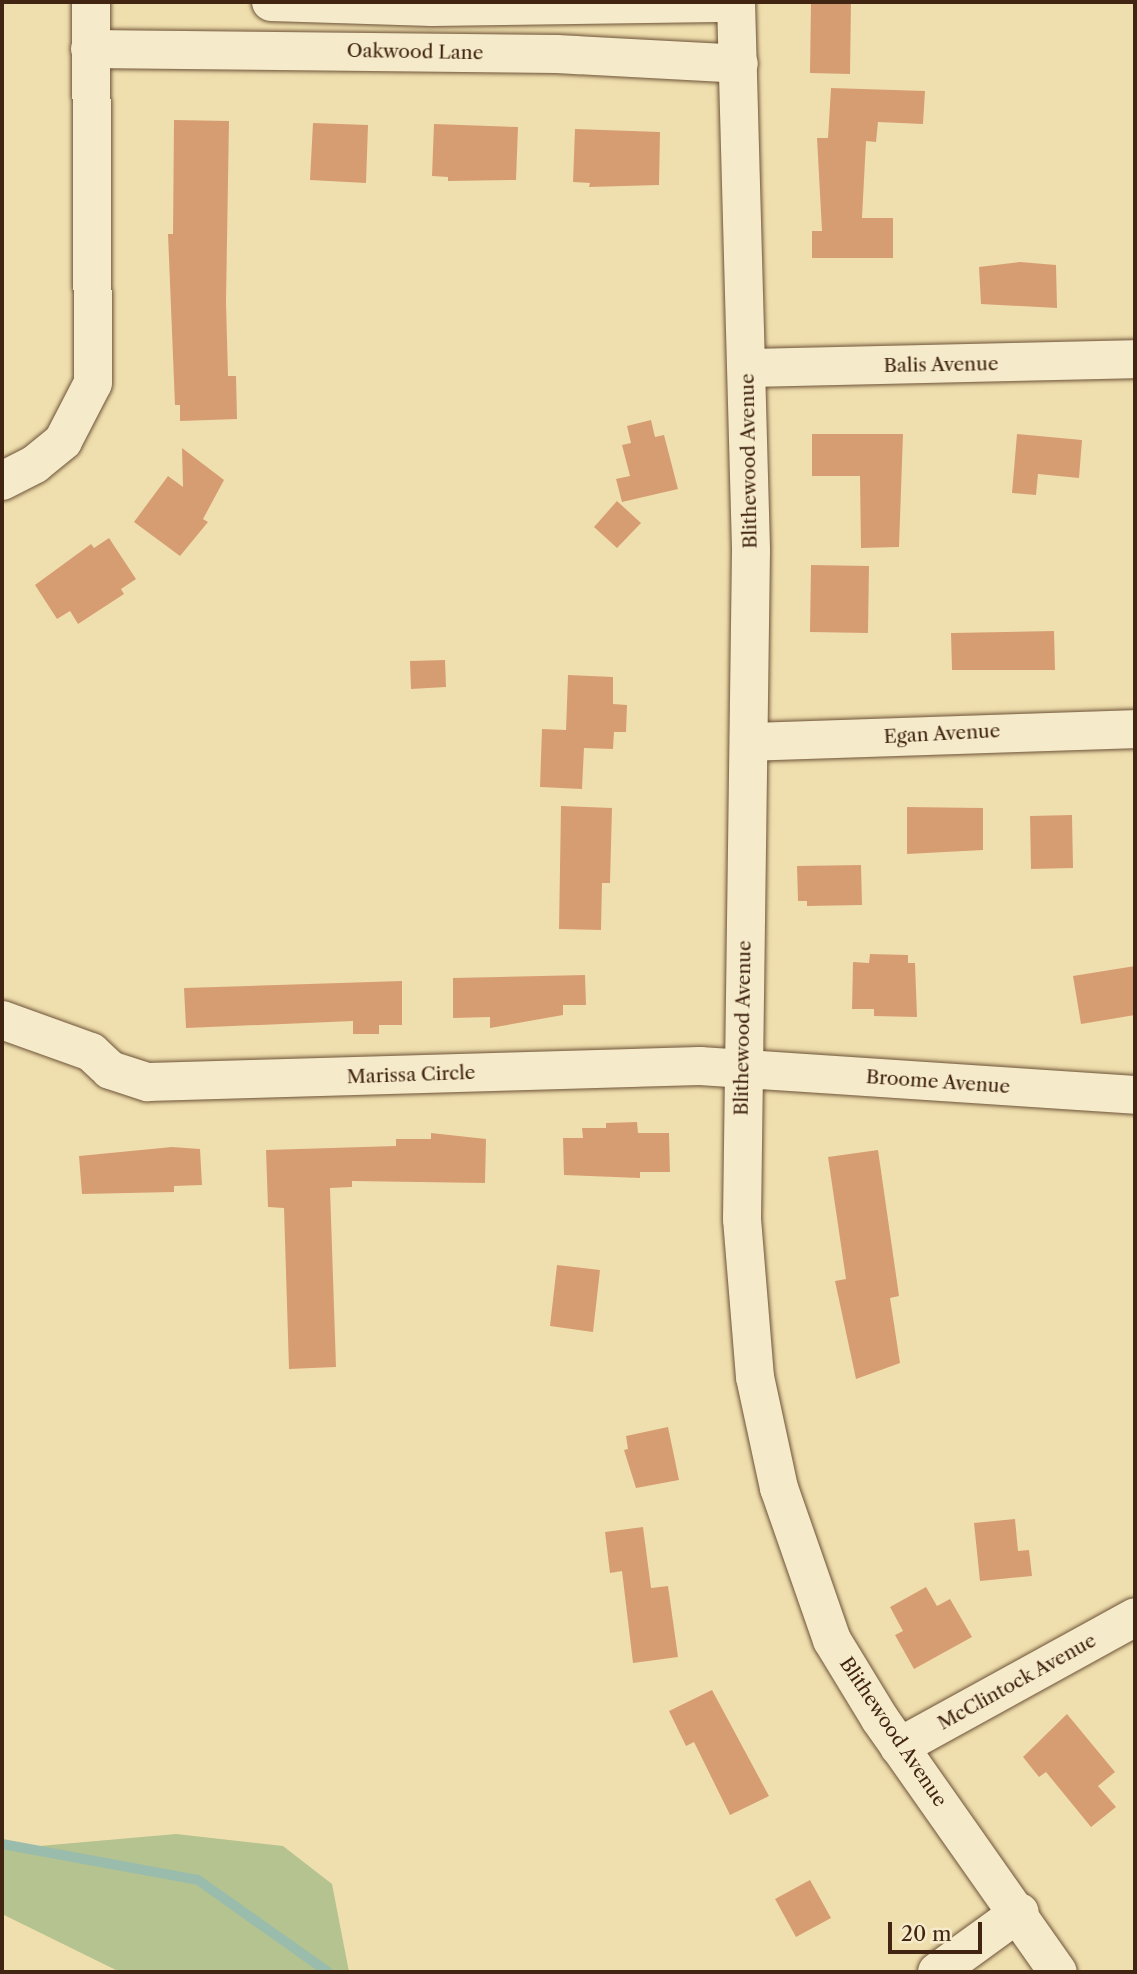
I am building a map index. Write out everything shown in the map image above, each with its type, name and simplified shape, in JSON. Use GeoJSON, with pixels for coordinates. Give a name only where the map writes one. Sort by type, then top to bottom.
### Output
{"type":"FeatureCollection","features":[{"type":"Feature","properties":{"kind":"street"},"geometry":{"type":"LineString","coordinates":[[2,481],[35,464],[63,441],[93,383],[91,2]]}},
{"type":"Feature","properties":{"kind":"street"},"geometry":{"type":"LineString","coordinates":[[271,2],[432,7],[736,3]]}},
{"type":"Feature","properties":{"kind":"street","name":"Blithewood Avenue"},"geometry":{"type":"LineString","coordinates":[[736,3],[747,368],[749,742],[741,1073],[746,1298],[763,1423],[822,1617],[854,1681],[1020,1912],[1048,1968]]}},
{"type":"Feature","properties":{"kind":"street","name":"Oakwood Lane"},"geometry":{"type":"LineString","coordinates":[[90,49],[557,54],[739,64]]}},
{"type":"Feature","properties":{"kind":"street","name":"Balis Avenue"},"geometry":{"type":"LineString","coordinates":[[747,368],[1135,359]]}},
{"type":"Feature","properties":{"kind":"street","name":"Egan Avenue"},"geometry":{"type":"LineString","coordinates":[[749,742],[1135,729]]}},
{"type":"Feature","properties":{"kind":"street","name":"Marissa Circle"},"geometry":{"type":"LineString","coordinates":[[2,1020],[91,1052],[110,1070],[148,1082],[700,1066],[741,1073]]}},
{"type":"Feature","properties":{"kind":"street","name":"Broome Avenue"},"geometry":{"type":"LineString","coordinates":[[741,1073],[1135,1094]]}},
{"type":"Feature","properties":{"kind":"street","name":"McClintock Avenue"},"geometry":{"type":"LineString","coordinates":[[899,1747],[1135,1617]]}},
{"type":"Feature","properties":{"kind":"street"},"geometry":{"type":"LineString","coordinates":[[937,1972],[1020,1912]]}},
{"type":"Feature","properties":{"kind":"green space"},"geometry":{"type":"Polygon","coordinates":[[[176,1834],[283,1846],[332,1884],[349,1972],[120,1972],[2,1914],[2,1840],[28,1847],[176,1834]]]}},
{"type":"Feature","properties":{"kind":"building"},"geometry":{"type":"Polygon","coordinates":[[[811,2],[851,2],[850,74],[810,73],[811,2]]]}},
{"type":"Feature","properties":{"kind":"building"},"geometry":{"type":"Polygon","coordinates":[[[831,88],[925,91],[923,124],[878,122],[876,142],[866,141],[862,218],[893,218],[893,258],[812,258],[812,231],[822,231],[817,138],[828,138],[831,88]]]}},
{"type":"Feature","properties":{"kind":"building"},"geometry":{"type":"Polygon","coordinates":[[[174,120],[229,121],[226,302],[228,376],[236,376],[237,419],[180,421],[180,405],[175,405],[168,234],[173,234],[174,120]]]}},
{"type":"Feature","properties":{"kind":"building"},"geometry":{"type":"Polygon","coordinates":[[[313,123],[368,125],[366,183],[310,180],[313,123]]]}},
{"type":"Feature","properties":{"kind":"building"},"geometry":{"type":"Polygon","coordinates":[[[434,124],[518,127],[516,180],[448,181],[448,177],[432,176],[434,124]]]}},
{"type":"Feature","properties":{"kind":"building"},"geometry":{"type":"Polygon","coordinates":[[[575,129],[660,132],[659,185],[589,187],[590,183],[573,182],[575,129]]]}},
{"type":"Feature","properties":{"kind":"building"},"geometry":{"type":"Polygon","coordinates":[[[1020,262],[1056,265],[1057,308],[981,304],[979,267],[1020,262]]]}},
{"type":"Feature","properties":{"kind":"building"},"geometry":{"type":"Polygon","coordinates":[[[651,420],[655,437],[664,435],[678,489],[622,502],[616,479],[630,476],[622,445],[631,443],[627,426],[651,420]]]}},
{"type":"Feature","properties":{"kind":"building"},"geometry":{"type":"Polygon","coordinates":[[[812,434],[903,434],[899,547],[861,548],[860,476],[812,476],[812,434]]]}},
{"type":"Feature","properties":{"kind":"building"},"geometry":{"type":"Polygon","coordinates":[[[1017,434],[1082,440],[1079,478],[1038,474],[1036,495],[1012,493],[1017,434]]]}},
{"type":"Feature","properties":{"kind":"building"},"geometry":{"type":"Polygon","coordinates":[[[182,448],[224,480],[203,519],[208,522],[180,556],[134,522],[168,476],[183,487],[182,448]]]}},
{"type":"Feature","properties":{"kind":"building"},"geometry":{"type":"Polygon","coordinates":[[[617,501],[641,523],[617,548],[594,527],[617,501]]]}},
{"type":"Feature","properties":{"kind":"building"},"geometry":{"type":"Polygon","coordinates":[[[109,538],[136,579],[121,589],[124,594],[78,624],[70,611],[57,619],[35,585],[91,544],[94,548],[109,538]]]}},
{"type":"Feature","properties":{"kind":"building"},"geometry":{"type":"Polygon","coordinates":[[[811,565],[869,566],[868,633],[810,632],[811,565]]]}},
{"type":"Feature","properties":{"kind":"building"},"geometry":{"type":"Polygon","coordinates":[[[1054,631],[1055,670],[952,670],[951,633],[1054,631]]]}},
{"type":"Feature","properties":{"kind":"building"},"geometry":{"type":"Polygon","coordinates":[[[445,660],[446,687],[411,689],[410,661],[445,660]]]}},
{"type":"Feature","properties":{"kind":"building"},"geometry":{"type":"Polygon","coordinates":[[[568,675],[613,677],[613,704],[627,705],[626,732],[614,732],[613,749],[584,748],[582,789],[540,787],[542,729],[566,730],[568,675]]]}},
{"type":"Feature","properties":{"kind":"building"},"geometry":{"type":"Polygon","coordinates":[[[561,806],[612,808],[610,883],[602,883],[601,930],[559,929],[561,806]]]}},
{"type":"Feature","properties":{"kind":"building"},"geometry":{"type":"Polygon","coordinates":[[[907,807],[983,808],[983,850],[907,854],[907,807]]]}},
{"type":"Feature","properties":{"kind":"building"},"geometry":{"type":"Polygon","coordinates":[[[1072,815],[1073,868],[1031,869],[1030,816],[1072,815]]]}},
{"type":"Feature","properties":{"kind":"building"},"geometry":{"type":"Polygon","coordinates":[[[861,865],[862,905],[807,906],[807,901],[798,901],[797,866],[861,865]]]}},
{"type":"Feature","properties":{"kind":"building"},"geometry":{"type":"Polygon","coordinates":[[[870,954],[908,955],[908,963],[915,963],[917,1017],[874,1016],[874,1009],[852,1009],[853,962],[869,963],[870,954]]]}},
{"type":"Feature","properties":{"kind":"building"},"geometry":{"type":"Polygon","coordinates":[[[1135,966],[1135,1015],[1081,1024],[1073,976],[1135,966]]]}},
{"type":"Feature","properties":{"kind":"building"},"geometry":{"type":"Polygon","coordinates":[[[585,975],[586,1005],[563,1005],[563,1015],[490,1028],[490,1017],[453,1018],[453,978],[585,975]]]}},
{"type":"Feature","properties":{"kind":"building"},"geometry":{"type":"Polygon","coordinates":[[[402,981],[402,1025],[379,1025],[379,1034],[353,1034],[353,1021],[186,1028],[184,988],[402,981]]]}},
{"type":"Feature","properties":{"kind":"building"},"geometry":{"type":"Polygon","coordinates":[[[637,1122],[638,1133],[669,1133],[670,1172],[640,1172],[640,1178],[564,1175],[563,1138],[583,1138],[582,1128],[606,1128],[606,1123],[637,1122]]]}},
{"type":"Feature","properties":{"kind":"building"},"geometry":{"type":"Polygon","coordinates":[[[431,1133],[486,1139],[485,1183],[352,1181],[352,1187],[330,1188],[336,1367],[289,1369],[284,1208],[268,1207],[266,1150],[396,1146],[396,1139],[431,1139],[431,1133]]]}},
{"type":"Feature","properties":{"kind":"building"},"geometry":{"type":"Polygon","coordinates":[[[172,1147],[200,1149],[202,1185],[174,1186],[174,1192],[82,1194],[79,1156],[172,1147]]]}},
{"type":"Feature","properties":{"kind":"building"},"geometry":{"type":"Polygon","coordinates":[[[878,1150],[899,1296],[890,1298],[900,1363],[856,1379],[835,1281],[846,1279],[828,1157],[878,1150]]]}},
{"type":"Feature","properties":{"kind":"building"},"geometry":{"type":"Polygon","coordinates":[[[557,1265],[600,1270],[593,1332],[550,1326],[557,1265]]]}},
{"type":"Feature","properties":{"kind":"building"},"geometry":{"type":"Polygon","coordinates":[[[668,1427],[679,1480],[636,1488],[624,1450],[628,1449],[626,1436],[668,1427]]]}},
{"type":"Feature","properties":{"kind":"building"},"geometry":{"type":"Polygon","coordinates":[[[1015,1519],[1018,1551],[1029,1550],[1032,1576],[980,1581],[974,1523],[1015,1519]]]}},
{"type":"Feature","properties":{"kind":"building"},"geometry":{"type":"Polygon","coordinates":[[[643,1527],[651,1588],[668,1586],[678,1657],[633,1663],[622,1571],[610,1573],[605,1532],[643,1527]]]}},
{"type":"Feature","properties":{"kind":"building"},"geometry":{"type":"Polygon","coordinates":[[[926,1587],[937,1606],[950,1599],[972,1637],[914,1669],[895,1635],[903,1631],[890,1607],[926,1587]]]}},
{"type":"Feature","properties":{"kind":"building"},"geometry":{"type":"Polygon","coordinates":[[[712,1690],[769,1796],[730,1815],[694,1742],[686,1746],[669,1711],[712,1690]]]}},
{"type":"Feature","properties":{"kind":"building"},"geometry":{"type":"Polygon","coordinates":[[[1067,1714],[1115,1772],[1098,1786],[1116,1807],[1091,1827],[1046,1772],[1039,1777],[1023,1757],[1067,1714]]]}},
{"type":"Feature","properties":{"kind":"building"},"geometry":{"type":"Polygon","coordinates":[[[810,1880],[831,1918],[796,1937],[775,1899],[810,1880]]]}},
{"type":"Feature","properties":{"kind":"waterway"},"geometry":{"type":"LineString","coordinates":[[2,1844],[198,1880],[328,1972]]}}]}
